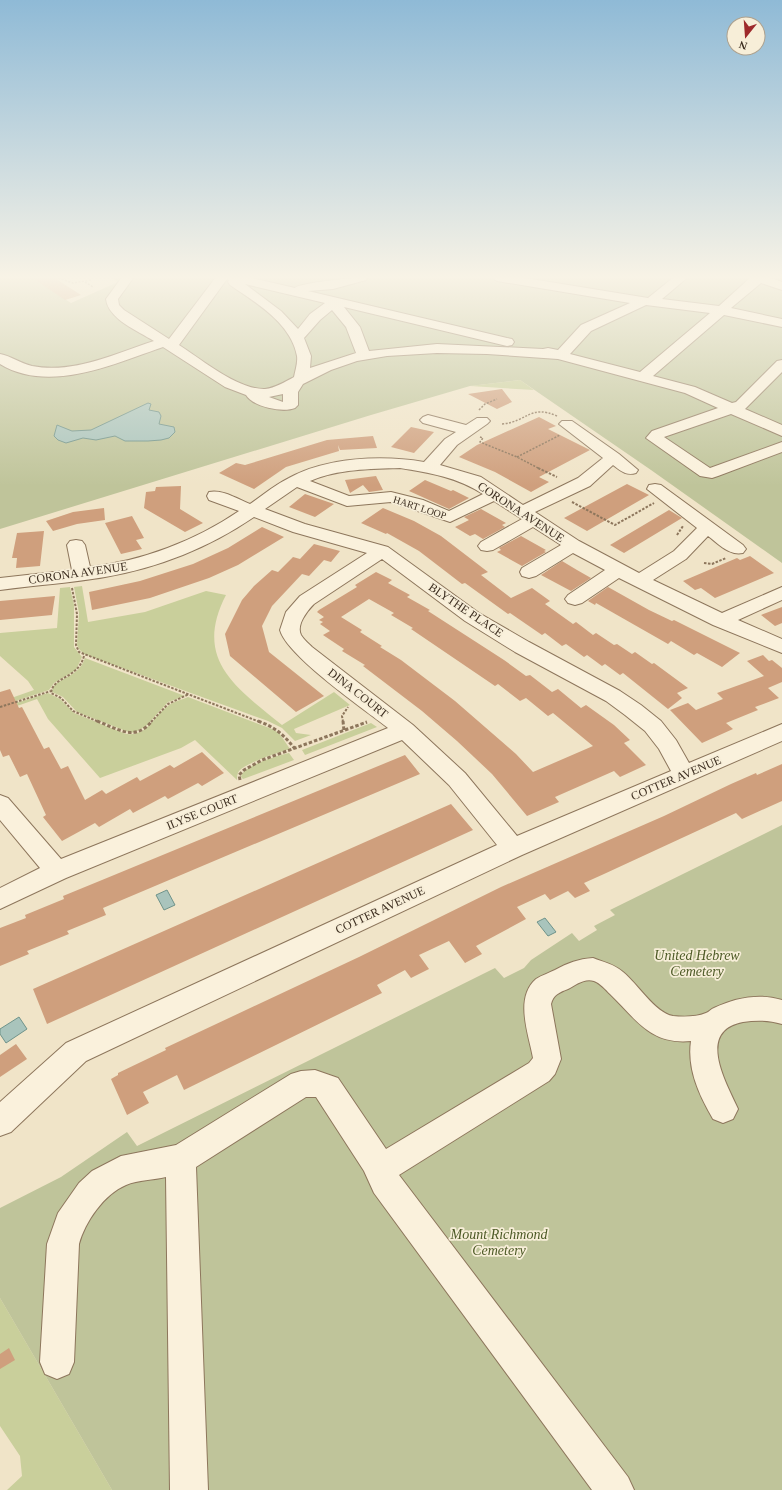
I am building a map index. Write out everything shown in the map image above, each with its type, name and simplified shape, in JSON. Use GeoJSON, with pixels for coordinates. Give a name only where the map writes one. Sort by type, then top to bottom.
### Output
{"type":"FeatureCollection","features":[{"type":"Feature","properties":{"kind":"street"},"geometry":{"type":"LineString","coordinates":[[0,358],[10,364],[31,370],[62,373],[88,368],[160,347]]}},
{"type":"Feature","properties":{"kind":"street"},"geometry":{"type":"LineString","coordinates":[[172,347],[230,384],[281,407],[290,405],[291,392],[298,381],[304,361],[301,347]]}},
{"type":"Feature","properties":{"kind":"street"},"geometry":{"type":"LineString","coordinates":[[361,347],[363,356]]}},
{"type":"Feature","properties":{"kind":"street"},"geometry":{"type":"LineString","coordinates":[[524,347],[690,390],[782,431]]}},
{"type":"Feature","properties":{"kind":"street"},"geometry":{"type":"LineString","coordinates":[[298,381],[330,366],[363,356],[391,352],[446,350],[561,355],[569,347]]}},
{"type":"Feature","properties":{"kind":"street"},"geometry":{"type":"LineString","coordinates":[[643,377],[678,347]]}},
{"type":"Feature","properties":{"kind":"street"},"geometry":{"type":"LineString","coordinates":[[304,361],[316,366],[330,366]]}},
{"type":"Feature","properties":{"kind":"street"},"geometry":{"type":"LineString","coordinates":[[782,364],[744,403],[658,434],[654,438],[706,473],[782,447]]}},
{"type":"Feature","properties":{"kind":"street"},"geometry":{"type":"LineString","coordinates":[[429,467],[451,442],[472,433],[480,416]]}},
{"type":"Feature","properties":{"kind":"street"},"geometry":{"type":"LineString","coordinates":[[428,420],[472,433]]}},
{"type":"Feature","properties":{"kind":"street"},"geometry":{"type":"LineString","coordinates":[[565,425],[630,470]]}},
{"type":"Feature","properties":{"kind":"street"},"geometry":{"type":"LineString","coordinates":[[487,546],[527,516],[584,482],[613,457]]}},
{"type":"Feature","properties":{"kind":"street","name":"CORONA AVENUE"},"geometry":{"type":"LineString","coordinates":[[0,584],[77,580],[130,566],[183,549],[226,528],[295,482],[329,469],[362,464],[400,463],[429,467],[475,481],[573,545],[618,570],[720,621],[782,647]]}},
{"type":"Feature","properties":{"kind":"street","name":"HART LOOP"},"geometry":{"type":"LineString","coordinates":[[295,482],[347,501],[391,497],[417,504],[450,517],[495,494]]}},
{"type":"Feature","properties":{"kind":"street"},"geometry":{"type":"LineString","coordinates":[[657,494],[707,527],[732,553]]}},
{"type":"Feature","properties":{"kind":"street","name":"BLYTHE PLACE"},"geometry":{"type":"LineString","coordinates":[[215,496],[299,528],[382,551],[472,617],[522,647],[613,696],[633,710],[653,726],[664,740],[684,774]]}},
{"type":"Feature","properties":{"kind":"street"},"geometry":{"type":"LineString","coordinates":[[639,581],[677,548],[707,527]]}},
{"type":"Feature","properties":{"kind":"street"},"geometry":{"type":"LineString","coordinates":[[76,545],[77,580]]}},
{"type":"Feature","properties":{"kind":"street"},"geometry":{"type":"LineString","coordinates":[[529,572],[573,545]]}},
{"type":"Feature","properties":{"kind":"street","name":"DINA COURT"},"geometry":{"type":"LineString","coordinates":[[382,551],[302,605],[292,621],[290,630],[292,637],[305,652],[405,730],[457,779],[513,848]]}},
{"type":"Feature","properties":{"kind":"street"},"geometry":{"type":"LineString","coordinates":[[575,599],[618,570]]}},
{"type":"Feature","properties":{"kind":"street"},"geometry":{"type":"LineString","coordinates":[[720,621],[782,594]]}},
{"type":"Feature","properties":{"kind":"street","name":"ILYSE COURT"},"geometry":{"type":"LineString","coordinates":[[0,899],[57,871],[405,730]]}},
{"type":"Feature","properties":{"kind":"street","name":"COTTER AVENUE"},"geometry":{"type":"LineString","coordinates":[[0,1122],[76,1052],[513,848],[782,732]]}},
{"type":"Feature","properties":{"kind":"street"},"geometry":{"type":"LineString","coordinates":[[0,804],[57,871]]}},
{"type":"Feature","properties":{"kind":"street"},"geometry":{"type":"LineString","coordinates":[[380,1170],[539,1072],[545,1066],[547,1059],[537,1004],[539,996],[543,988],[580,970],[593,969],[604,972],[645,1014],[660,1024],[673,1028],[690,1029],[713,1024]]}},
{"type":"Feature","properties":{"kind":"street"},"geometry":{"type":"LineString","coordinates":[[723,1108],[714,1095],[704,1063],[704,1040],[707,1032],[713,1024],[722,1017],[734,1012],[753,1008],[774,1009],[782,1012]]}},
{"type":"Feature","properties":{"kind":"street"},"geometry":{"type":"LineString","coordinates":[[57,1362],[63,1244],[69,1224],[90,1194],[120,1171],[181,1159],[301,1084],[311,1082],[322,1084],[328,1088],[380,1170],[385,1182],[615,1490]]}},
{"type":"Feature","properties":{"kind":"street"},"geometry":{"type":"LineString","coordinates":[[181,1159],[189,1490]]}},
{"type":"Feature","properties":{"kind":"path"},"geometry":{"type":"LineString","coordinates":[[480,416],[485,404],[497,399]]}},
{"type":"Feature","properties":{"kind":"path"},"geometry":{"type":"LineString","coordinates":[[502,424],[509,424],[536,410],[548,411],[565,425],[516,457]]}},
{"type":"Feature","properties":{"kind":"path"},"geometry":{"type":"LineString","coordinates":[[472,433],[482,438],[480,442],[516,457],[557,477]]}},
{"type":"Feature","properties":{"kind":"path"},"geometry":{"type":"LineString","coordinates":[[566,499],[615,525],[657,494]]}},
{"type":"Feature","properties":{"kind":"path"},"geometry":{"type":"LineString","coordinates":[[677,548],[685,524]]}},
{"type":"Feature","properties":{"kind":"path"},"geometry":{"type":"LineString","coordinates":[[704,563],[712,564],[732,553]]}},
{"type":"Feature","properties":{"kind":"path"},"geometry":{"type":"LineString","coordinates":[[77,580],[76,645],[79,652],[84,656],[272,726],[284,735],[295,749]]}},
{"type":"Feature","properties":{"kind":"path"},"geometry":{"type":"LineString","coordinates":[[0,707],[50,691],[57,682],[79,669],[84,656]]}},
{"type":"Feature","properties":{"kind":"path"},"geometry":{"type":"LineString","coordinates":[[50,691],[61,698],[69,708],[79,714],[133,734],[148,726],[168,703],[189,694]]}},
{"type":"Feature","properties":{"kind":"path"},"geometry":{"type":"LineString","coordinates":[[344,731],[342,716],[344,711],[352,705]]}},
{"type":"Feature","properties":{"kind":"path"},"geometry":{"type":"LineString","coordinates":[[240,782],[239,775],[243,769],[272,756],[295,749],[371,720]]}},
{"type":"Feature","properties":{"kind":"green space"},"geometry":{"type":"Polygon","coordinates":[[[0,347],[782,347],[782,563],[651,470],[520,380],[470,386],[0,529],[0,347]]]}},
{"type":"Feature","properties":{"kind":"green space"},"geometry":{"type":"Polygon","coordinates":[[[520,380],[534,390],[470,386],[520,380]]]}},
{"type":"Feature","properties":{"kind":"green space"},"geometry":{"type":"Polygon","coordinates":[[[82,586],[88,622],[145,612],[206,591],[226,595],[217,617],[214,637],[217,654],[224,670],[249,698],[282,725],[334,692],[350,705],[294,729],[296,733],[311,735],[295,741],[282,728],[268,721],[84,654],[77,645],[79,613],[74,587],[82,586]]]}},
{"type":"Feature","properties":{"kind":"green space"},"geometry":{"type":"Polygon","coordinates":[[[70,587],[74,605],[74,647],[82,657],[76,670],[54,683],[49,690],[0,706],[0,702],[34,690],[28,681],[0,656],[0,633],[57,628],[60,588],[70,587]]]}},
{"type":"Feature","properties":{"kind":"green space"},"geometry":{"type":"Polygon","coordinates":[[[85,658],[185,696],[168,702],[146,726],[131,733],[77,712],[63,697],[52,692],[53,687],[77,670],[82,665],[85,658]]]}},
{"type":"Feature","properties":{"kind":"green space"},"geometry":{"type":"Polygon","coordinates":[[[48,693],[60,699],[74,713],[126,734],[140,732],[150,725],[170,704],[188,697],[272,729],[279,733],[290,749],[263,758],[248,765],[238,772],[237,780],[195,740],[181,748],[100,778],[48,719],[37,699],[0,712],[0,708],[48,693]]]}},
{"type":"Feature","properties":{"kind":"green space"},"geometry":{"type":"Polygon","coordinates":[[[371,723],[377,727],[305,755],[302,750],[371,723]]]}},
{"type":"Feature","properties":{"kind":"green space"},"geometry":{"type":"Polygon","coordinates":[[[289,753],[294,760],[243,779],[241,777],[243,773],[254,765],[289,753]]]}},
{"type":"Feature","properties":{"kind":"green space","name":"Mount Richmond Cemetery"},"geometry":{"type":"Polygon","coordinates":[[[782,825],[782,1490],[112,1490],[0,1298],[0,1208],[61,1177],[127,1132],[137,1146],[495,968],[504,978],[524,968],[531,960],[572,933],[579,941],[597,930],[594,926],[615,915],[610,910],[782,825]]]}},
{"type":"Feature","properties":{"kind":"green space"},"geometry":{"type":"Polygon","coordinates":[[[0,1298],[112,1490],[7,1490],[22,1476],[20,1456],[0,1426],[0,1298]]]}},
{"type":"Feature","properties":{"kind":"water"},"geometry":{"type":"Polygon","coordinates":[[[148,403],[151,404],[149,410],[159,412],[161,416],[159,424],[174,427],[175,432],[169,438],[148,441],[125,441],[115,436],[96,440],[83,438],[66,443],[58,440],[54,436],[57,425],[72,431],[91,430],[148,403]]]}},
{"type":"Feature","properties":{"kind":"water"},"geometry":{"type":"Polygon","coordinates":[[[167,890],[175,905],[164,910],[156,895],[167,890]]]}},
{"type":"Feature","properties":{"kind":"water"},"geometry":{"type":"Polygon","coordinates":[[[545,918],[556,932],[548,936],[537,922],[545,918]]]}},
{"type":"Feature","properties":{"kind":"water"},"geometry":{"type":"Polygon","coordinates":[[[19,1017],[27,1029],[6,1043],[0,1034],[0,1029],[19,1017]]]}},
{"type":"Feature","properties":{"kind":"building"},"geometry":{"type":"Polygon","coordinates":[[[502,389],[512,402],[497,409],[468,394],[502,389]]]}},
{"type":"Feature","properties":{"kind":"building"},"geometry":{"type":"Polygon","coordinates":[[[539,417],[556,426],[548,429],[590,450],[539,477],[549,482],[531,492],[495,472],[459,457],[477,445],[539,417]]]}},
{"type":"Feature","properties":{"kind":"building"},"geometry":{"type":"Polygon","coordinates":[[[411,427],[434,432],[414,453],[391,447],[411,427]]]}},
{"type":"Feature","properties":{"kind":"building"},"geometry":{"type":"Polygon","coordinates":[[[373,436],[377,448],[340,450],[338,445],[339,451],[286,467],[254,489],[219,473],[236,463],[245,465],[327,440],[373,436]]]}},
{"type":"Feature","properties":{"kind":"building"},"geometry":{"type":"Polygon","coordinates":[[[376,476],[383,490],[369,492],[363,485],[350,493],[345,480],[376,476]]]}},
{"type":"Feature","properties":{"kind":"building"},"geometry":{"type":"Polygon","coordinates":[[[425,480],[451,491],[453,490],[469,498],[449,509],[409,491],[425,480]]]}},
{"type":"Feature","properties":{"kind":"building"},"geometry":{"type":"Polygon","coordinates":[[[627,484],[649,495],[587,531],[564,518],[627,484]]]}},
{"type":"Feature","properties":{"kind":"building"},"geometry":{"type":"Polygon","coordinates":[[[181,486],[180,509],[203,523],[185,532],[144,508],[146,492],[155,491],[156,487],[181,486]]]}},
{"type":"Feature","properties":{"kind":"building"},"geometry":{"type":"Polygon","coordinates":[[[305,494],[334,504],[315,517],[289,507],[305,494]]]}},
{"type":"Feature","properties":{"kind":"building"},"geometry":{"type":"Polygon","coordinates":[[[104,508],[105,520],[77,524],[53,531],[46,521],[73,512],[104,508]]]}},
{"type":"Feature","properties":{"kind":"building"},"geometry":{"type":"Polygon","coordinates":[[[383,508],[414,521],[441,536],[488,572],[481,575],[511,598],[532,588],[550,601],[545,604],[573,624],[576,622],[593,635],[596,633],[614,645],[617,644],[632,654],[635,652],[652,664],[654,663],[688,688],[677,693],[682,698],[668,709],[623,673],[620,675],[605,664],[602,666],[587,655],[584,657],[566,644],[562,646],[545,633],[542,635],[510,613],[508,614],[465,583],[462,584],[419,551],[387,533],[386,534],[361,523],[383,508]]]}},
{"type":"Feature","properties":{"kind":"building"},"geometry":{"type":"Polygon","coordinates":[[[481,509],[506,523],[502,525],[505,527],[483,539],[475,534],[470,536],[455,527],[469,520],[464,517],[481,509]]]}},
{"type":"Feature","properties":{"kind":"building"},"geometry":{"type":"Polygon","coordinates":[[[669,510],[682,518],[624,553],[610,545],[669,510]]]}},
{"type":"Feature","properties":{"kind":"building"},"geometry":{"type":"Polygon","coordinates":[[[132,516],[144,538],[136,540],[142,549],[121,554],[105,523],[132,516]]]}},
{"type":"Feature","properties":{"kind":"building"},"geometry":{"type":"Polygon","coordinates":[[[262,527],[284,537],[238,565],[209,578],[150,598],[92,610],[89,592],[140,581],[193,564],[228,548],[262,527]]]}},
{"type":"Feature","properties":{"kind":"building"},"geometry":{"type":"Polygon","coordinates":[[[44,531],[40,566],[16,568],[17,558],[12,558],[17,533],[44,531]]]}},
{"type":"Feature","properties":{"kind":"building"},"geometry":{"type":"Polygon","coordinates":[[[521,536],[546,550],[544,551],[546,552],[522,566],[497,552],[501,550],[499,548],[521,536]]]}},
{"type":"Feature","properties":{"kind":"building"},"geometry":{"type":"Polygon","coordinates":[[[314,544],[340,551],[331,562],[324,560],[309,576],[302,574],[272,606],[262,626],[269,652],[324,696],[296,712],[230,656],[225,634],[242,600],[254,586],[272,570],[278,572],[293,557],[300,559],[314,544]]]}},
{"type":"Feature","properties":{"kind":"building"},"geometry":{"type":"Polygon","coordinates":[[[750,556],[774,573],[715,598],[701,588],[695,590],[683,581],[737,558],[740,560],[750,556]]]}},
{"type":"Feature","properties":{"kind":"building"},"geometry":{"type":"Polygon","coordinates":[[[562,561],[591,578],[571,591],[541,575],[562,561]]]}},
{"type":"Feature","properties":{"kind":"building"},"geometry":{"type":"Polygon","coordinates":[[[376,572],[392,580],[388,583],[410,595],[407,597],[430,610],[428,611],[526,676],[530,675],[552,692],[558,689],[581,708],[586,705],[614,725],[630,740],[624,743],[646,765],[620,777],[614,771],[555,797],[559,802],[527,816],[492,774],[457,741],[422,711],[363,666],[365,665],[342,651],[344,649],[323,635],[330,631],[320,624],[323,622],[319,620],[324,617],[317,612],[357,587],[355,585],[376,572]],[[369,599],[341,617],[362,630],[360,632],[382,646],[380,647],[401,660],[455,701],[516,754],[533,772],[593,746],[553,713],[548,716],[526,698],[520,701],[498,684],[495,686],[411,629],[413,628],[391,615],[394,613],[369,599]]]}},
{"type":"Feature","properties":{"kind":"building"},"geometry":{"type":"Polygon","coordinates":[[[608,587],[649,610],[672,621],[674,620],[740,653],[722,667],[697,653],[694,655],[671,641],[668,644],[596,603],[595,605],[588,601],[608,587]]]}},
{"type":"Feature","properties":{"kind":"building"},"geometry":{"type":"Polygon","coordinates":[[[55,596],[52,615],[0,620],[0,601],[55,596]]]}},
{"type":"Feature","properties":{"kind":"building"},"geometry":{"type":"Polygon","coordinates":[[[782,607],[782,623],[775,626],[761,615],[782,607]]]}},
{"type":"Feature","properties":{"kind":"building"},"geometry":{"type":"Polygon","coordinates":[[[763,655],[769,661],[772,660],[782,668],[782,682],[768,688],[779,698],[755,707],[758,710],[726,723],[733,729],[702,743],[670,710],[688,703],[696,710],[723,699],[717,693],[764,676],[747,661],[763,655]]]}},
{"type":"Feature","properties":{"kind":"building"},"geometry":{"type":"Polygon","coordinates":[[[10,689],[19,708],[22,707],[44,749],[49,747],[61,769],[68,766],[85,800],[102,790],[106,794],[137,777],[140,781],[170,765],[174,768],[202,752],[224,773],[202,786],[198,783],[168,799],[165,796],[133,813],[130,809],[99,827],[95,823],[62,841],[43,817],[46,815],[27,774],[20,777],[9,755],[3,757],[0,750],[0,692],[10,689]]]}},
{"type":"Feature","properties":{"kind":"building"},"geometry":{"type":"Polygon","coordinates":[[[405,755],[420,774],[103,908],[106,915],[67,931],[69,934],[27,951],[29,954],[0,966],[0,928],[26,918],[25,915],[64,899],[63,896],[405,755]]]}},
{"type":"Feature","properties":{"kind":"building"},"geometry":{"type":"Polygon","coordinates":[[[782,764],[782,801],[742,819],[736,813],[584,883],[590,891],[575,898],[568,891],[550,900],[545,894],[517,907],[526,919],[476,946],[482,954],[465,963],[449,941],[419,955],[429,969],[411,978],[405,970],[377,985],[382,993],[184,1090],[177,1075],[143,1092],[149,1103],[127,1115],[111,1079],[118,1075],[118,1073],[166,1050],[165,1048],[359,957],[501,887],[664,816],[756,773],[757,775],[782,764]]]}},
{"type":"Feature","properties":{"kind":"building"},"geometry":{"type":"Polygon","coordinates":[[[451,804],[473,830],[47,1024],[33,989],[451,804]]]}},
{"type":"Feature","properties":{"kind":"building"},"geometry":{"type":"Polygon","coordinates":[[[16,1044],[27,1059],[0,1077],[0,1055],[16,1044]]]}},
{"type":"Feature","properties":{"kind":"building"},"geometry":{"type":"Polygon","coordinates":[[[9,1348],[15,1360],[0,1369],[0,1354],[9,1348]]]}},
{"type":"Feature","properties":{"kind":"park label","name":"United Hebrew Cemetery"},"geometry":{"type":"Point","coordinates":[697,964]}}]}
